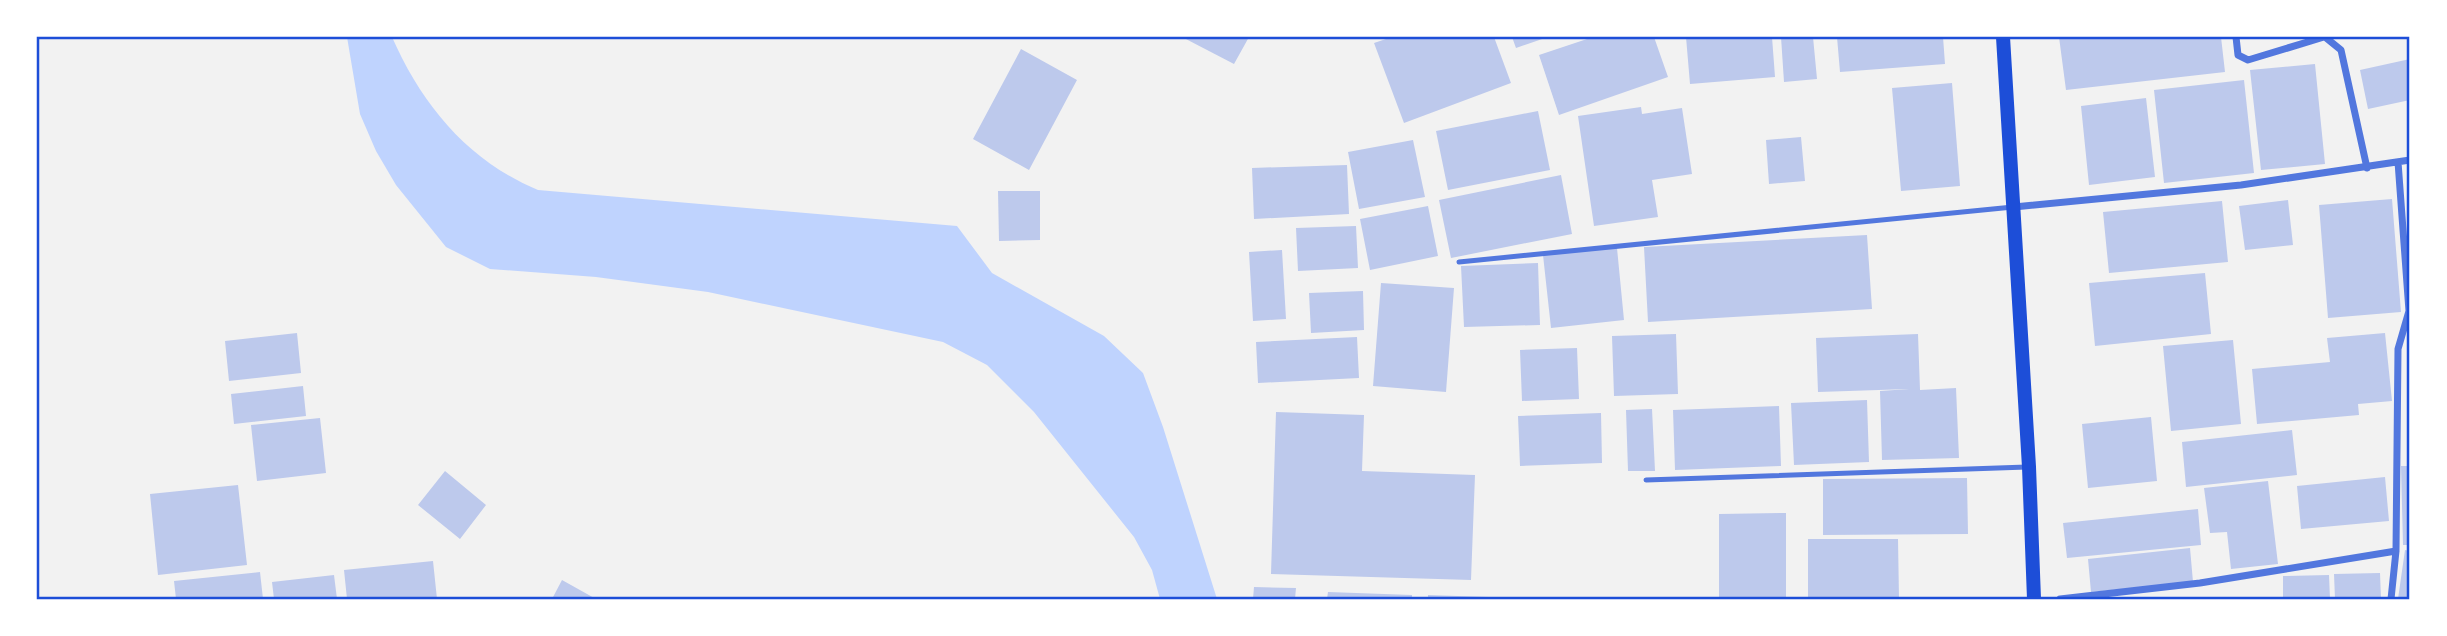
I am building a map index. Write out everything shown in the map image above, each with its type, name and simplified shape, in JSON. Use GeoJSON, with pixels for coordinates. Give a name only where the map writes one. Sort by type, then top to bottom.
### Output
{"type":"FeatureCollection","features":[{"type":"Feature","properties":{"kind":"main road"},"geometry":{"type":"LineString","coordinates":[[2003,37],[2029,467],[2034,599]]}},
{"type":"Feature","properties":{"kind":"street"},"geometry":{"type":"LineString","coordinates":[[2236,37],[2238,55],[2248,60],[2325,37],[2341,50],[2367,168]]}},
{"type":"Feature","properties":{"kind":"street"},"geometry":{"type":"LineString","coordinates":[[2013,207],[2241,185],[2410,160]]}},
{"type":"Feature","properties":{"kind":"street"},"geometry":{"type":"LineString","coordinates":[[2391,599],[2396,551],[2398,349],[2409,311],[2398,162]]}},
{"type":"Feature","properties":{"kind":"street"},"geometry":{"type":"LineString","coordinates":[[2060,599],[2200,583],[2396,551]]}},
{"type":"Feature","properties":{"kind":"lane"},"geometry":{"type":"LineString","coordinates":[[1459,262],[2013,207]]}},
{"type":"Feature","properties":{"kind":"lane"},"geometry":{"type":"LineString","coordinates":[[1646,480],[2029,467]]}},
{"type":"Feature","properties":{"kind":"water"},"geometry":{"type":"Polygon","coordinates":[[[347,37],[392,37],[418,86],[450,128],[490,163],[538,190],[957,226],[992,273],[1104,336],[1143,373],[1163,427],[1217,599],[1160,599],[1152,570],[1134,537],[1034,412],[987,365],[943,342],[708,292],[596,277],[490,269],[446,247],[396,185],[376,151],[360,114],[347,37]]]}},
{"type":"Feature","properties":{"kind":"building"},"geometry":{"type":"Polygon","coordinates":[[[1182,37],[1249,37],[1234,64],[1182,37]]]}},
{"type":"Feature","properties":{"kind":"building"},"geometry":{"type":"Polygon","coordinates":[[[1392,37],[1494,37],[1511,83],[1404,123],[1374,43],[1392,37]]]}},
{"type":"Feature","properties":{"kind":"building"},"geometry":{"type":"Polygon","coordinates":[[[1512,37],[1548,37],[1516,48],[1512,37]]]}},
{"type":"Feature","properties":{"kind":"building"},"geometry":{"type":"Polygon","coordinates":[[[1593,37],[1654,37],[1668,77],[1559,115],[1539,55],[1593,37]]]}},
{"type":"Feature","properties":{"kind":"building"},"geometry":{"type":"Polygon","coordinates":[[[1686,37],[1772,37],[1775,77],[1690,84],[1686,37]]]}},
{"type":"Feature","properties":{"kind":"building"},"geometry":{"type":"Polygon","coordinates":[[[1781,37],[1813,37],[1817,79],[1784,82],[1781,37]]]}},
{"type":"Feature","properties":{"kind":"building"},"geometry":{"type":"Polygon","coordinates":[[[1837,37],[1943,37],[1945,64],[1840,72],[1837,37]]]}},
{"type":"Feature","properties":{"kind":"building"},"geometry":{"type":"Polygon","coordinates":[[[2059,37],[2221,37],[2225,72],[2066,90],[2059,37]]]}},
{"type":"Feature","properties":{"kind":"building"},"geometry":{"type":"Polygon","coordinates":[[[1021,49],[1077,80],[1029,170],[973,139],[1021,49]]]}},
{"type":"Feature","properties":{"kind":"building"},"geometry":{"type":"Polygon","coordinates":[[[2410,59],[2410,100],[2368,109],[2360,70],[2410,59]]]}},
{"type":"Feature","properties":{"kind":"building"},"geometry":{"type":"Polygon","coordinates":[[[2315,64],[2325,164],[2261,170],[2250,70],[2315,64]]]}},
{"type":"Feature","properties":{"kind":"building"},"geometry":{"type":"Polygon","coordinates":[[[2244,80],[2254,173],[2164,183],[2154,90],[2244,80]]]}},
{"type":"Feature","properties":{"kind":"building"},"geometry":{"type":"Polygon","coordinates":[[[1952,83],[1960,186],[1901,191],[1892,88],[1952,83]]]}},
{"type":"Feature","properties":{"kind":"building"},"geometry":{"type":"Polygon","coordinates":[[[2146,98],[2155,177],[2089,185],[2081,106],[2146,98]]]}},
{"type":"Feature","properties":{"kind":"building"},"geometry":{"type":"Polygon","coordinates":[[[1641,107],[1642,114],[1682,108],[1692,174],[1652,180],[1658,217],[1594,226],[1578,116],[1641,107]]]}},
{"type":"Feature","properties":{"kind":"building"},"geometry":{"type":"Polygon","coordinates":[[[1538,111],[1550,170],[1448,190],[1436,131],[1538,111]]]}},
{"type":"Feature","properties":{"kind":"building"},"geometry":{"type":"Polygon","coordinates":[[[1801,137],[1805,181],[1769,184],[1766,140],[1801,137]]]}},
{"type":"Feature","properties":{"kind":"building"},"geometry":{"type":"Polygon","coordinates":[[[1413,140],[1425,197],[1359,209],[1348,152],[1413,140]]]}},
{"type":"Feature","properties":{"kind":"building"},"geometry":{"type":"Polygon","coordinates":[[[1347,165],[1349,214],[1254,219],[1252,168],[1347,165]]]}},
{"type":"Feature","properties":{"kind":"building"},"geometry":{"type":"Polygon","coordinates":[[[1561,175],[1572,234],[1451,258],[1439,200],[1561,175]]]}},
{"type":"Feature","properties":{"kind":"building"},"geometry":{"type":"Polygon","coordinates":[[[998,191],[1040,191],[1040,240],[999,241],[998,191]]]}},
{"type":"Feature","properties":{"kind":"building"},"geometry":{"type":"Polygon","coordinates":[[[2392,199],[2401,312],[2328,318],[2319,205],[2392,199]]]}},
{"type":"Feature","properties":{"kind":"building"},"geometry":{"type":"Polygon","coordinates":[[[2288,200],[2293,245],[2245,250],[2239,206],[2288,200]]]}},
{"type":"Feature","properties":{"kind":"building"},"geometry":{"type":"Polygon","coordinates":[[[2222,201],[2228,262],[2109,273],[2103,212],[2222,201]]]}},
{"type":"Feature","properties":{"kind":"building"},"geometry":{"type":"Polygon","coordinates":[[[1428,206],[1438,256],[1370,270],[1360,219],[1428,206]]]}},
{"type":"Feature","properties":{"kind":"building"},"geometry":{"type":"Polygon","coordinates":[[[1356,226],[1358,268],[1298,271],[1296,228],[1356,226]]]}},
{"type":"Feature","properties":{"kind":"building"},"geometry":{"type":"Polygon","coordinates":[[[1867,235],[1872,309],[1648,322],[1644,247],[1867,235]]]}},
{"type":"Feature","properties":{"kind":"building"},"geometry":{"type":"Polygon","coordinates":[[[1617,248],[1624,320],[1551,328],[1543,255],[1617,248]]]}},
{"type":"Feature","properties":{"kind":"building"},"geometry":{"type":"Polygon","coordinates":[[[1282,250],[1286,319],[1253,321],[1249,252],[1282,250]]]}},
{"type":"Feature","properties":{"kind":"building"},"geometry":{"type":"Polygon","coordinates":[[[1538,263],[1540,325],[1464,327],[1461,266],[1538,263]]]}},
{"type":"Feature","properties":{"kind":"building"},"geometry":{"type":"Polygon","coordinates":[[[2205,273],[2211,334],[2095,346],[2089,283],[2205,273]]]}},
{"type":"Feature","properties":{"kind":"building"},"geometry":{"type":"Polygon","coordinates":[[[1381,283],[1454,288],[1446,392],[1373,386],[1381,283]]]}},
{"type":"Feature","properties":{"kind":"building"},"geometry":{"type":"Polygon","coordinates":[[[1363,291],[1364,330],[1311,333],[1309,293],[1363,291]]]}},
{"type":"Feature","properties":{"kind":"building"},"geometry":{"type":"Polygon","coordinates":[[[297,333],[301,373],[229,381],[225,341],[297,333]]]}},
{"type":"Feature","properties":{"kind":"building"},"geometry":{"type":"Polygon","coordinates":[[[2385,333],[2392,401],[2358,404],[2359,415],[2257,424],[2252,369],[2330,362],[2327,338],[2385,333]]]}},
{"type":"Feature","properties":{"kind":"building"},"geometry":{"type":"Polygon","coordinates":[[[1676,334],[1678,394],[1614,396],[1612,336],[1676,334]]]}},
{"type":"Feature","properties":{"kind":"building"},"geometry":{"type":"Polygon","coordinates":[[[1918,334],[1920,390],[1956,388],[1959,458],[1882,460],[1880,391],[1909,389],[1818,392],[1816,338],[1918,334]]]}},
{"type":"Feature","properties":{"kind":"building"},"geometry":{"type":"Polygon","coordinates":[[[1357,337],[1359,378],[1258,383],[1256,342],[1357,337]]]}},
{"type":"Feature","properties":{"kind":"building"},"geometry":{"type":"Polygon","coordinates":[[[2233,340],[2241,424],[2171,431],[2163,346],[2233,340]]]}},
{"type":"Feature","properties":{"kind":"building"},"geometry":{"type":"Polygon","coordinates":[[[1577,348],[1579,399],[1522,401],[1520,350],[1577,348]]]}},
{"type":"Feature","properties":{"kind":"building"},"geometry":{"type":"Polygon","coordinates":[[[303,386],[306,416],[234,424],[231,394],[303,386]]]}},
{"type":"Feature","properties":{"kind":"building"},"geometry":{"type":"Polygon","coordinates":[[[1867,400],[1869,462],[1794,465],[1791,403],[1867,400]]]}},
{"type":"Feature","properties":{"kind":"building"},"geometry":{"type":"Polygon","coordinates":[[[1779,406],[1781,466],[1675,470],[1673,410],[1779,406]]]}},
{"type":"Feature","properties":{"kind":"building"},"geometry":{"type":"Polygon","coordinates":[[[1652,409],[1655,471],[1628,471],[1626,410],[1652,409]]]}},
{"type":"Feature","properties":{"kind":"building"},"geometry":{"type":"Polygon","coordinates":[[[1276,412],[1364,415],[1362,471],[1475,475],[1471,580],[1271,574],[1276,412]]]}},
{"type":"Feature","properties":{"kind":"building"},"geometry":{"type":"Polygon","coordinates":[[[1601,413],[1602,463],[1520,466],[1518,416],[1601,413]]]}},
{"type":"Feature","properties":{"kind":"building"},"geometry":{"type":"Polygon","coordinates":[[[2151,417],[2157,481],[2088,488],[2082,424],[2151,417]]]}},
{"type":"Feature","properties":{"kind":"building"},"geometry":{"type":"Polygon","coordinates":[[[320,418],[326,473],[257,481],[251,425],[320,418]]]}},
{"type":"Feature","properties":{"kind":"building"},"geometry":{"type":"Polygon","coordinates":[[[2292,430],[2297,475],[2186,487],[2182,442],[2292,430]]]}},
{"type":"Feature","properties":{"kind":"building"},"geometry":{"type":"Polygon","coordinates":[[[2401,466],[2410,466],[2410,545],[2403,545],[2401,466]]]}},
{"type":"Feature","properties":{"kind":"building"},"geometry":{"type":"Polygon","coordinates":[[[445,471],[486,505],[460,539],[418,505],[445,471]]]}},
{"type":"Feature","properties":{"kind":"building"},"geometry":{"type":"Polygon","coordinates":[[[2385,477],[2389,521],[2301,529],[2297,486],[2385,477]]]}},
{"type":"Feature","properties":{"kind":"building"},"geometry":{"type":"Polygon","coordinates":[[[1967,478],[1968,534],[1823,535],[1823,479],[1967,478]]]}},
{"type":"Feature","properties":{"kind":"building"},"geometry":{"type":"Polygon","coordinates":[[[2268,481],[2278,564],[2231,569],[2227,532],[2210,533],[2204,488],[2268,481]]]}},
{"type":"Feature","properties":{"kind":"building"},"geometry":{"type":"Polygon","coordinates":[[[238,485],[247,565],[158,575],[150,494],[238,485]]]}},
{"type":"Feature","properties":{"kind":"building"},"geometry":{"type":"Polygon","coordinates":[[[2198,509],[2201,545],[2067,558],[2063,523],[2198,509]]]}},
{"type":"Feature","properties":{"kind":"building"},"geometry":{"type":"Polygon","coordinates":[[[1786,513],[1786,599],[1719,599],[1719,514],[1786,513]]]}},
{"type":"Feature","properties":{"kind":"building"},"geometry":{"type":"Polygon","coordinates":[[[1808,539],[1898,539],[1899,599],[1808,599],[1808,539]]]}},
{"type":"Feature","properties":{"kind":"building"},"geometry":{"type":"Polygon","coordinates":[[[2190,548],[2193,582],[2091,592],[2088,559],[2190,548]]]}},
{"type":"Feature","properties":{"kind":"building"},"geometry":{"type":"Polygon","coordinates":[[[2405,550],[2410,551],[2410,599],[2398,599],[2405,550]]]}},
{"type":"Feature","properties":{"kind":"building"},"geometry":{"type":"Polygon","coordinates":[[[433,561],[437,599],[347,599],[344,570],[433,561]]]}},
{"type":"Feature","properties":{"kind":"building"},"geometry":{"type":"Polygon","coordinates":[[[260,572],[263,599],[176,599],[174,581],[260,572]]]}},
{"type":"Feature","properties":{"kind":"building"},"geometry":{"type":"Polygon","coordinates":[[[2380,573],[2381,599],[2335,599],[2334,574],[2380,573]]]}},
{"type":"Feature","properties":{"kind":"building"},"geometry":{"type":"Polygon","coordinates":[[[334,575],[337,599],[274,599],[272,582],[334,575]]]}},
{"type":"Feature","properties":{"kind":"building"},"geometry":{"type":"Polygon","coordinates":[[[2329,575],[2330,599],[2283,599],[2283,576],[2329,575]]]}},
{"type":"Feature","properties":{"kind":"building"},"geometry":{"type":"Polygon","coordinates":[[[562,580],[596,599],[552,599],[562,580]]]}},
{"type":"Feature","properties":{"kind":"building"},"geometry":{"type":"Polygon","coordinates":[[[1254,587],[1296,588],[1295,599],[1253,599],[1254,587]]]}},
{"type":"Feature","properties":{"kind":"building"},"geometry":{"type":"Polygon","coordinates":[[[1328,592],[1412,595],[1412,599],[1327,599],[1328,592]]]}},
{"type":"Feature","properties":{"kind":"building"},"geometry":{"type":"Polygon","coordinates":[[[1428,595],[1488,597],[1488,599],[1428,599],[1428,595]]]}}]}
